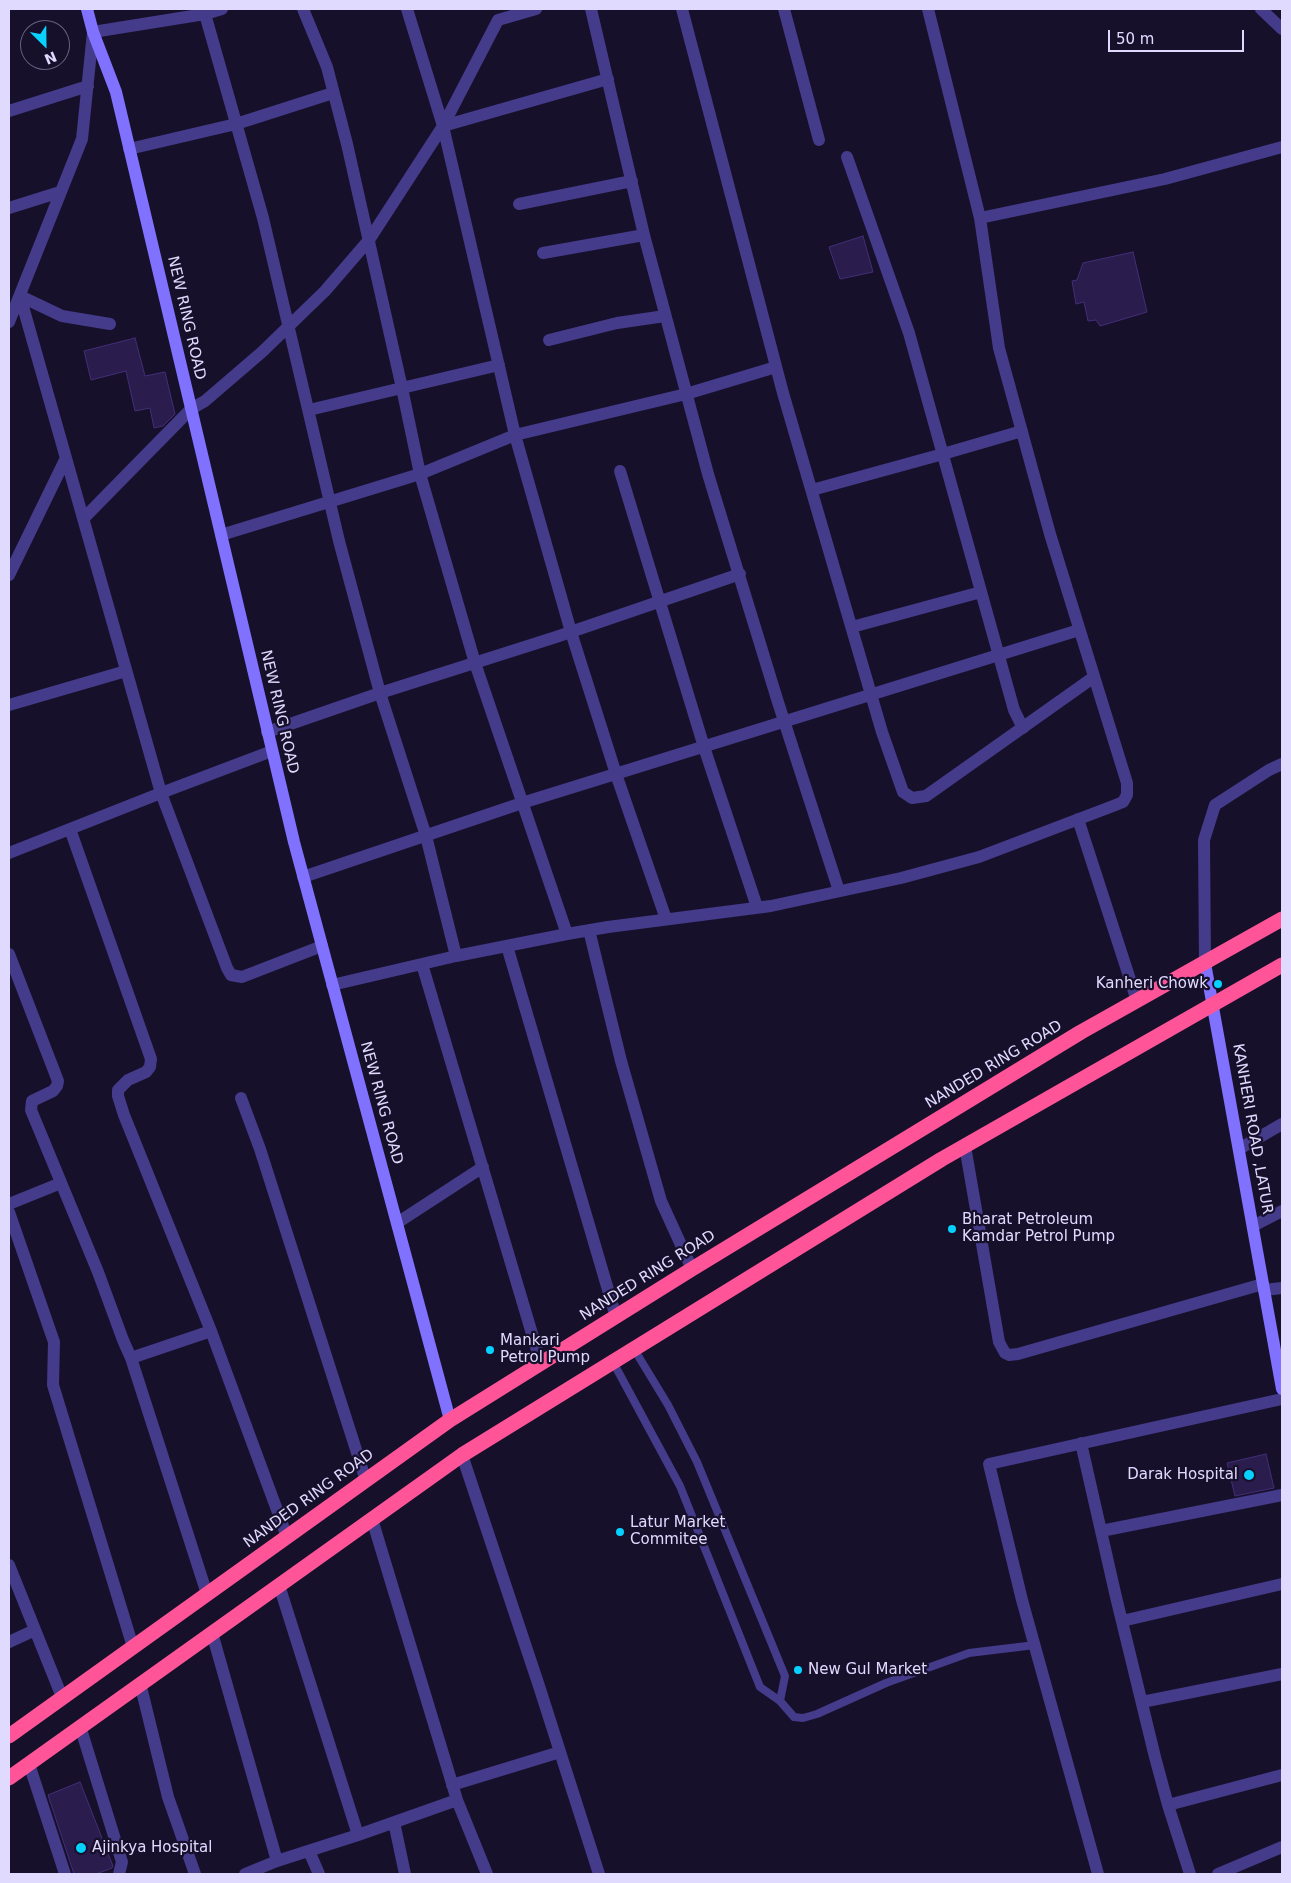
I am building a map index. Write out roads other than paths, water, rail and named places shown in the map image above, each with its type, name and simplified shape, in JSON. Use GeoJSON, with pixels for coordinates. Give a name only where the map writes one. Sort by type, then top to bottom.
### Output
{"type":"FeatureCollection","features":[{"type":"Feature","properties":{"kind":"highway","name":"NANDED RING ROAD"},"geometry":{"type":"LineString","coordinates":[[9,1736],[450,1420],[692,1269],[1081,1032],[1282,920]]}},
{"type":"Feature","properties":{"kind":"highway"},"geometry":{"type":"LineString","coordinates":[[9,1778],[462,1455],[965,1146],[1282,965]]}},
{"type":"Feature","properties":{"kind":"street","name":"NEW RING ROAD"},"geometry":{"type":"LineString","coordinates":[[86,9],[116,92],[303,877],[450,1420]]}},
{"type":"Feature","properties":{"kind":"street"},"geometry":{"type":"LineString","coordinates":[[9,322],[82,139],[93,32],[205,14],[222,9]]}},
{"type":"Feature","properties":{"kind":"street"},"geometry":{"type":"LineString","coordinates":[[303,9],[327,67],[334,93],[369,240],[420,474],[475,663],[567,934]]}},
{"type":"Feature","properties":{"kind":"street"},"geometry":{"type":"LineString","coordinates":[[407,9],[443,126],[515,435],[571,632],[616,774],[666,919]]}},
{"type":"Feature","properties":{"kind":"street"},"geometry":{"type":"LineString","coordinates":[[83,519],[191,409],[205,400],[290,326],[325,291],[369,240],[443,126],[498,20],[536,9]]}},
{"type":"Feature","properties":{"kind":"street"},"geometry":{"type":"LineString","coordinates":[[591,9],[644,235],[708,474],[839,891]]}},
{"type":"Feature","properties":{"kind":"street"},"geometry":{"type":"LineString","coordinates":[[682,9],[776,367],[871,695],[903,792],[912,798],[926,796],[1094,677]]}},
{"type":"Feature","properties":{"kind":"street"},"geometry":{"type":"LineString","coordinates":[[784,9],[819,140]]}},
{"type":"Feature","properties":{"kind":"street"},"geometry":{"type":"LineString","coordinates":[[332,985],[456,956],[567,934],[771,906],[901,878],[979,857],[1123,802],[1128,795],[1050,534],[999,348],[980,218],[928,9]]}},
{"type":"Feature","properties":{"kind":"street"},"geometry":{"type":"LineString","coordinates":[[1261,9],[1282,30]]}},
{"type":"Feature","properties":{"kind":"street"},"geometry":{"type":"LineString","coordinates":[[205,14],[263,218],[330,502],[380,693],[426,836],[456,956]]}},
{"type":"Feature","properties":{"kind":"street"},"geometry":{"type":"LineString","coordinates":[[443,126],[608,79]]}},
{"type":"Feature","properties":{"kind":"street"},"geometry":{"type":"LineString","coordinates":[[9,110],[88,86]]}},
{"type":"Feature","properties":{"kind":"street"},"geometry":{"type":"LineString","coordinates":[[129,149],[236,124],[334,93]]}},
{"type":"Feature","properties":{"kind":"street"},"geometry":{"type":"LineString","coordinates":[[980,218],[1165,179],[1282,147]]}},
{"type":"Feature","properties":{"kind":"street"},"geometry":{"type":"LineString","coordinates":[[847,157],[909,333],[998,655],[1014,710],[1023,728]]}},
{"type":"Feature","properties":{"kind":"street"},"geometry":{"type":"LineString","coordinates":[[519,204],[632,181]]}},
{"type":"Feature","properties":{"kind":"street"},"geometry":{"type":"LineString","coordinates":[[9,208],[60,192]]}},
{"type":"Feature","properties":{"kind":"street"},"geometry":{"type":"LineString","coordinates":[[543,253],[644,235]]}},
{"type":"Feature","properties":{"kind":"street"},"geometry":{"type":"LineString","coordinates":[[20,296],[62,316],[110,324]]}},
{"type":"Feature","properties":{"kind":"street"},"geometry":{"type":"LineString","coordinates":[[20,296],[162,793],[227,968],[232,975],[242,977],[322,946]]}},
{"type":"Feature","properties":{"kind":"street"},"geometry":{"type":"LineString","coordinates":[[549,340],[617,323],[665,316]]}},
{"type":"Feature","properties":{"kind":"street"},"geometry":{"type":"LineString","coordinates":[[309,410],[499,365]]}},
{"type":"Feature","properties":{"kind":"street"},"geometry":{"type":"LineString","coordinates":[[221,535],[420,474],[515,435],[686,394],[776,367]]}},
{"type":"Feature","properties":{"kind":"street"},"geometry":{"type":"LineString","coordinates":[[812,490],[1022,431]]}},
{"type":"Feature","properties":{"kind":"street"},"geometry":{"type":"LineString","coordinates":[[9,575],[66,458]]}},
{"type":"Feature","properties":{"kind":"street"},"geometry":{"type":"LineString","coordinates":[[620,471],[704,747],[757,908]]}},
{"type":"Feature","properties":{"kind":"street"},"geometry":{"type":"LineString","coordinates":[[268,732],[740,574]]}},
{"type":"Feature","properties":{"kind":"street"},"geometry":{"type":"LineString","coordinates":[[852,627],[981,592]]}},
{"type":"Feature","properties":{"kind":"street"},"geometry":{"type":"LineString","coordinates":[[303,877],[522,803],[1080,630]]}},
{"type":"Feature","properties":{"kind":"street"},"geometry":{"type":"LineString","coordinates":[[9,705],[126,671]]}},
{"type":"Feature","properties":{"kind":"street"},"geometry":{"type":"LineString","coordinates":[[9,854],[272,751]]}},
{"type":"Feature","properties":{"kind":"street"},"geometry":{"type":"LineString","coordinates":[[1205,963],[1204,840],[1215,805],[1269,770],[1282,764]]}},
{"type":"Feature","properties":{"kind":"street"},"geometry":{"type":"LineString","coordinates":[[1078,819],[1137,1001]]}},
{"type":"Feature","properties":{"kind":"street"},"geometry":{"type":"LineString","coordinates":[[70,829],[151,1059],[150,1067],[146,1072],[128,1080],[118,1090],[124,1116],[211,1331],[286,1537]]}},
{"type":"Feature","properties":{"kind":"street"},"geometry":{"type":"LineString","coordinates":[[589,930],[621,1061],[660,1202],[692,1269]]}},
{"type":"Feature","properties":{"kind":"street"},"geometry":{"type":"LineString","coordinates":[[507,946],[616,1317]]}},
{"type":"Feature","properties":{"kind":"street"},"geometry":{"type":"LineString","coordinates":[[9,954],[58,1082],[53,1091],[34,1099],[30,1104],[31,1110],[98,1272],[131,1358],[207,1594]]}},
{"type":"Feature","properties":{"kind":"street","name":"KANHERI ROAD ,LATUR"},"geometry":{"type":"LineString","coordinates":[[1205,963],[1282,1389]]}},
{"type":"Feature","properties":{"kind":"street"},"geometry":{"type":"LineString","coordinates":[[422,964],[542,1364]]}},
{"type":"Feature","properties":{"kind":"street"},"geometry":{"type":"LineString","coordinates":[[242,1098],[260,1148],[366,1481]]}},
{"type":"Feature","properties":{"kind":"street"},"geometry":{"type":"LineString","coordinates":[[1239,1149],[1282,1124]]}},
{"type":"Feature","properties":{"kind":"street"},"geometry":{"type":"LineString","coordinates":[[965,1146],[999,1342],[1002,1350],[1009,1355],[1264,1287],[1282,1288]]}},
{"type":"Feature","properties":{"kind":"street"},"geometry":{"type":"LineString","coordinates":[[396,1223],[483,1167]]}},
{"type":"Feature","properties":{"kind":"street"},"geometry":{"type":"LineString","coordinates":[[9,1204],[62,1183]]}},
{"type":"Feature","properties":{"kind":"street"},"geometry":{"type":"LineString","coordinates":[[1253,1226],[1282,1211]]}},
{"type":"Feature","properties":{"kind":"street"},"geometry":{"type":"LineString","coordinates":[[9,1212],[54,1342],[53,1385],[133,1647]]}},
{"type":"Feature","properties":{"kind":"street"},"geometry":{"type":"LineString","coordinates":[[131,1358],[211,1331]]}},
{"type":"Feature","properties":{"kind":"street"},"geometry":{"type":"LineString","coordinates":[[1098,1874],[1035,1645],[989,1464],[1081,1442],[1282,1399]]}},
{"type":"Feature","properties":{"kind":"street"},"geometry":{"type":"LineString","coordinates":[[1081,1442],[1142,1702],[1168,1805],[1190,1874]]}},
{"type":"Feature","properties":{"kind":"street"},"geometry":{"type":"LineString","coordinates":[[462,1455],[599,1874]]}},
{"type":"Feature","properties":{"kind":"street"},"geometry":{"type":"LineString","coordinates":[[1101,1531],[1282,1495]]}},
{"type":"Feature","properties":{"kind":"street"},"geometry":{"type":"LineString","coordinates":[[372,1519],[452,1785],[487,1874]]}},
{"type":"Feature","properties":{"kind":"street"},"geometry":{"type":"LineString","coordinates":[[9,1565],[62,1697]]}},
{"type":"Feature","properties":{"kind":"street"},"geometry":{"type":"LineString","coordinates":[[1122,1621],[1282,1584]]}},
{"type":"Feature","properties":{"kind":"street"},"geometry":{"type":"LineString","coordinates":[[278,1585],[358,1835]]}},
{"type":"Feature","properties":{"kind":"street"},"geometry":{"type":"LineString","coordinates":[[9,1642],[35,1630]]}},
{"type":"Feature","properties":{"kind":"street"},"geometry":{"type":"LineString","coordinates":[[212,1632],[277,1861]]}},
{"type":"Feature","properties":{"kind":"street"},"geometry":{"type":"LineString","coordinates":[[1142,1702],[1282,1674]]}},
{"type":"Feature","properties":{"kind":"street"},"geometry":{"type":"LineString","coordinates":[[140,1683],[168,1797],[195,1874]]}},
{"type":"Feature","properties":{"kind":"street"},"geometry":{"type":"LineString","coordinates":[[80,1726],[122,1862],[119,1874]]}},
{"type":"Feature","properties":{"kind":"street"},"geometry":{"type":"LineString","coordinates":[[452,1785],[560,1752]]}},
{"type":"Feature","properties":{"kind":"street"},"geometry":{"type":"LineString","coordinates":[[28,1764],[65,1874]]}},
{"type":"Feature","properties":{"kind":"street"},"geometry":{"type":"LineString","coordinates":[[1168,1805],[1282,1775]]}},
{"type":"Feature","properties":{"kind":"street"},"geometry":{"type":"LineString","coordinates":[[246,1874],[260,1871],[277,1861],[457,1800]]}},
{"type":"Feature","properties":{"kind":"street"},"geometry":{"type":"LineString","coordinates":[[394,1822],[405,1874]]}},
{"type":"Feature","properties":{"kind":"street"},"geometry":{"type":"LineString","coordinates":[[1218,1874],[1282,1847]]}},
{"type":"Feature","properties":{"kind":"street"},"geometry":{"type":"LineString","coordinates":[[309,1851],[319,1874]]}},
{"type":"Feature","properties":{"kind":"lane"},"geometry":{"type":"LineString","coordinates":[[634,1349],[668,1405],[697,1462],[712,1498],[785,1676],[780,1701]]}},
{"type":"Feature","properties":{"kind":"lane"},"geometry":{"type":"LineString","coordinates":[[613,1362],[680,1486],[760,1687],[780,1701],[794,1717],[803,1718],[817,1714],[895,1680],[968,1652],[1035,1645]]}},
{"type":"Feature","properties":{"kind":"place","name":"Kanheri Chowk"},"geometry":{"type":"Point","coordinates":[1218,984]}},
{"type":"Feature","properties":{"kind":"place","name":"Bharat Petroleum Kamdar Petrol Pump"},"geometry":{"type":"Point","coordinates":[952,1229]}},
{"type":"Feature","properties":{"kind":"place","name":"Mankari Petrol Pump"},"geometry":{"type":"Point","coordinates":[490,1350]}},
{"type":"Feature","properties":{"kind":"place","name":"Darak Hospital"},"geometry":{"type":"Point","coordinates":[1249,1475]}},
{"type":"Feature","properties":{"kind":"place","name":"Latur Market Commitee"},"geometry":{"type":"Point","coordinates":[620,1532]}},
{"type":"Feature","properties":{"kind":"place","name":"New Gul Market"},"geometry":{"type":"Point","coordinates":[798,1670]}},
{"type":"Feature","properties":{"kind":"place","name":"Ajinkya Hospital"},"geometry":{"type":"Point","coordinates":[81,1848]}}]}
